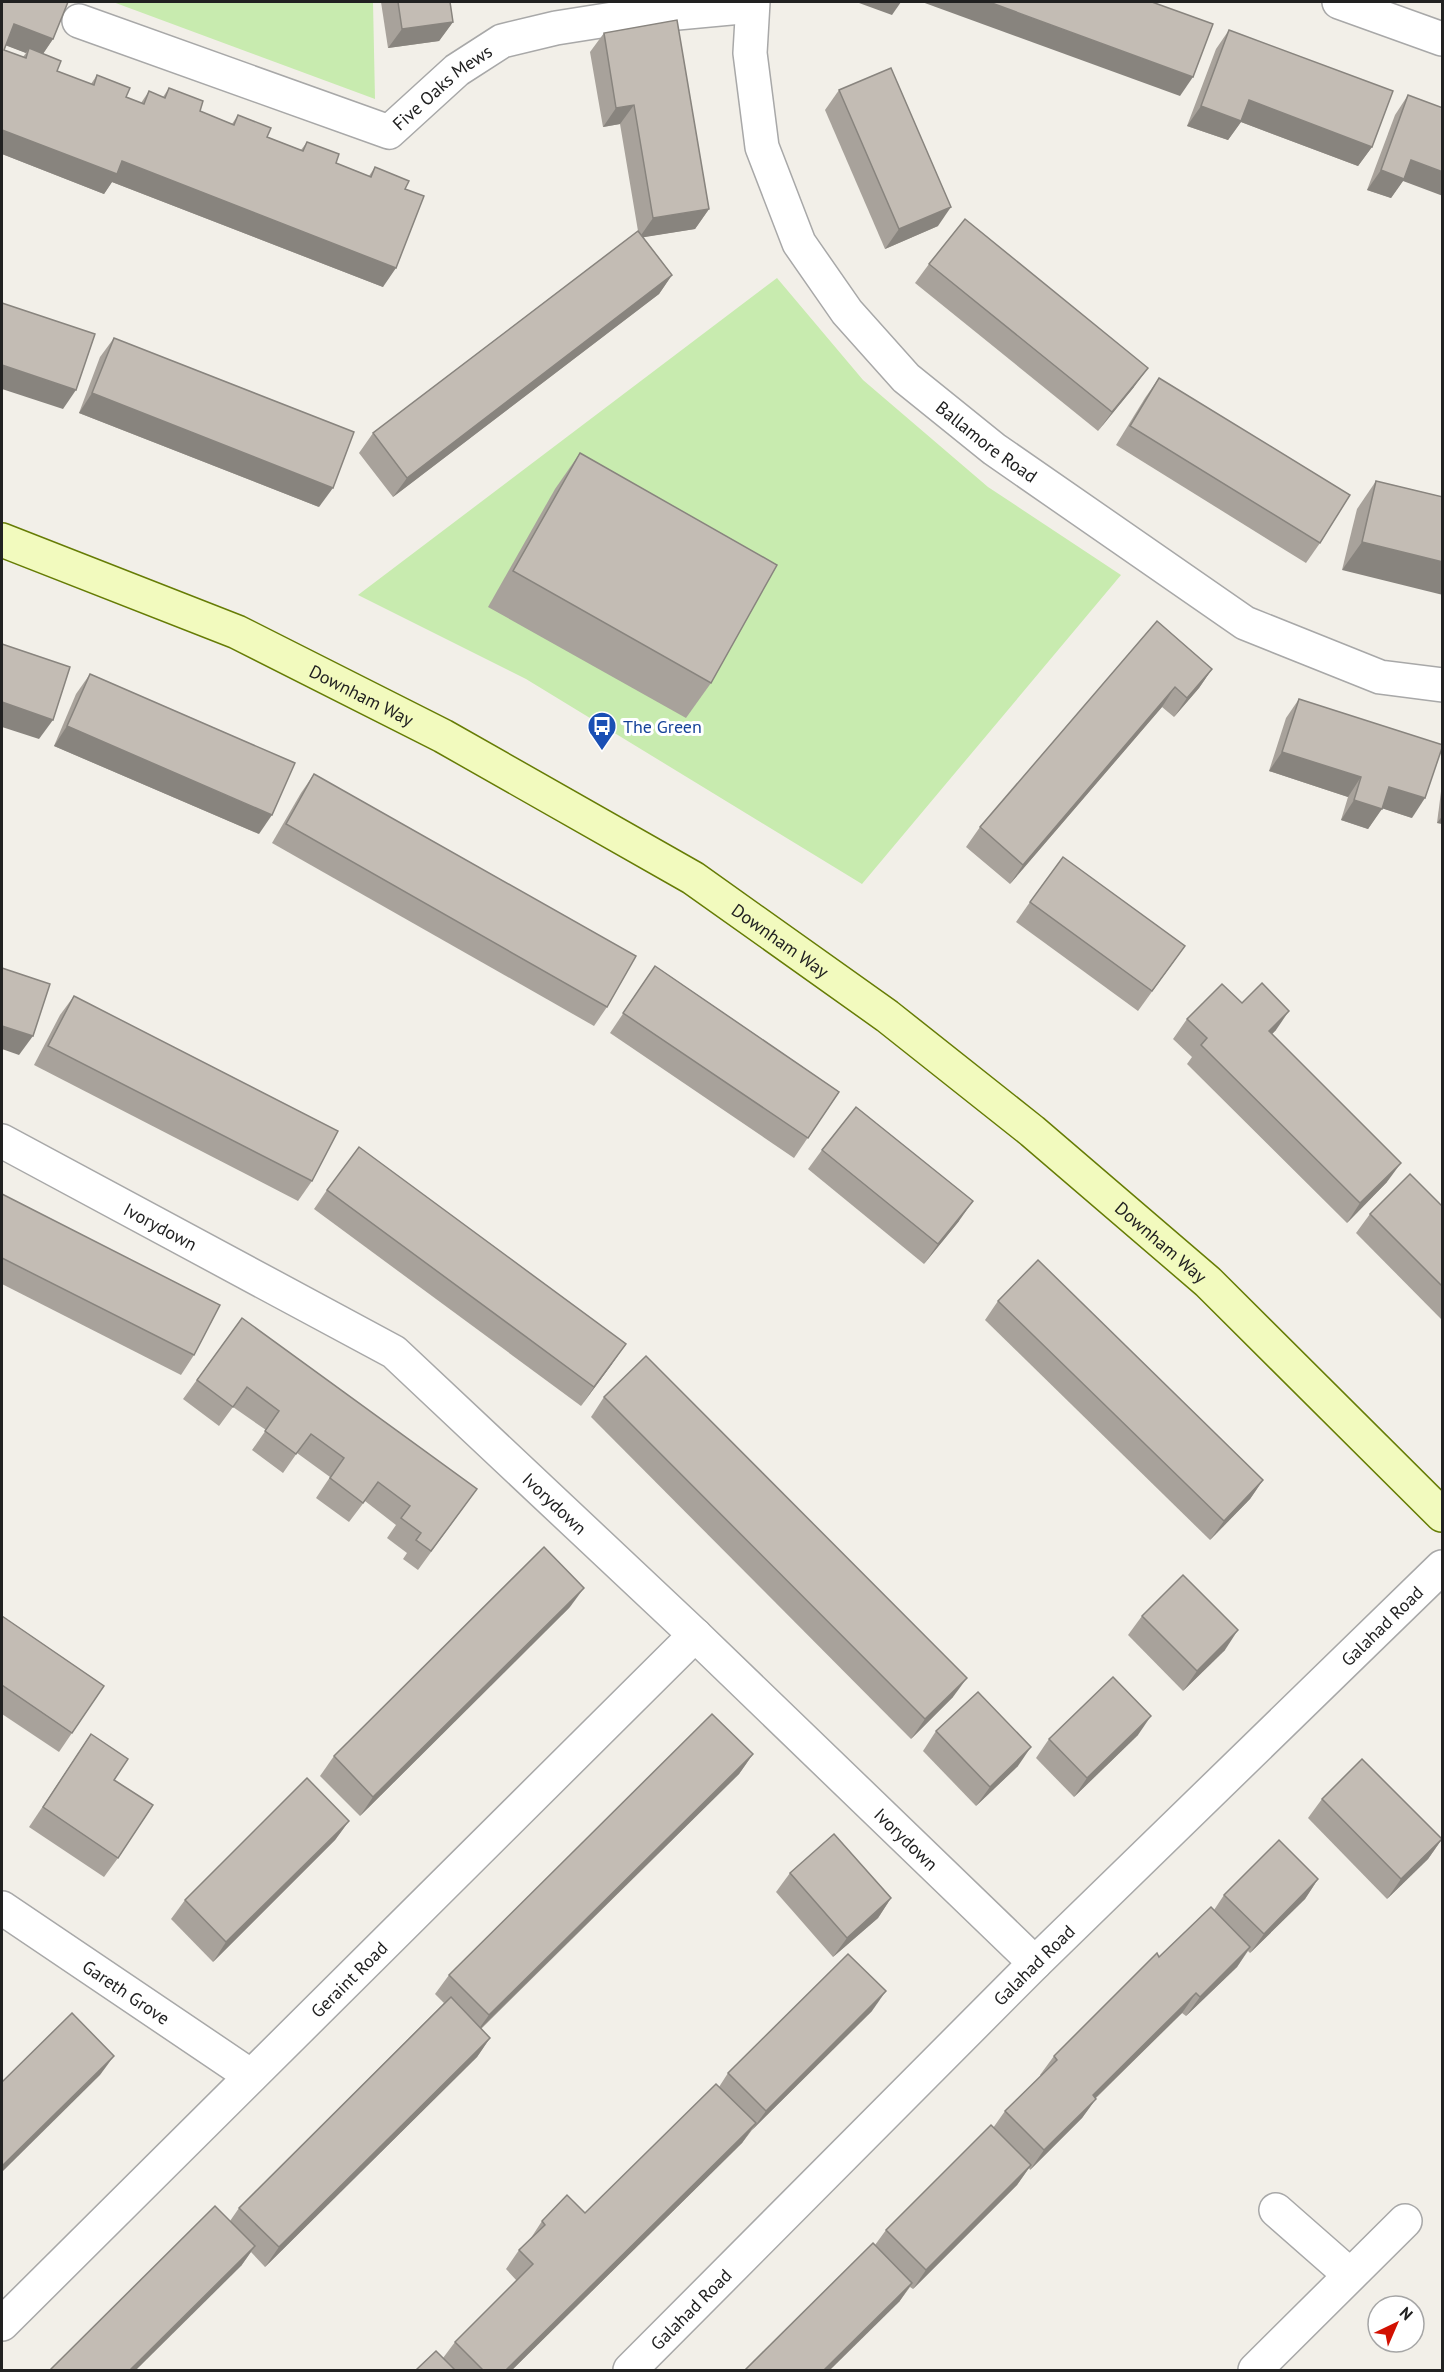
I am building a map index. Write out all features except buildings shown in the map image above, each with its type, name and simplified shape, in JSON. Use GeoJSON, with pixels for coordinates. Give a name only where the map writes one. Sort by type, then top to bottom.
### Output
{"type":"FeatureCollection","features":[{"type":"Feature","properties":{"kind":"street"},"geometry":{"type":"LineString","coordinates":[[1339,2],[1443,39]]}},
{"type":"Feature","properties":{"kind":"street","name":"Five Oaks Mews"},"geometry":{"type":"LineString","coordinates":[[79,21],[389,132],[457,70],[502,41],[556,28],[613,19],[752,4]]}},
{"type":"Feature","properties":{"kind":"street","name":"Ballamore Road"},"geometry":{"type":"LineString","coordinates":[[752,4],[750,53],[762,147],[798,243],[847,312],[906,378],[994,449],[1245,623],[1380,677],[1443,686]]}},
{"type":"Feature","properties":{"kind":"street","name":"Downham Way"},"geometry":{"type":"LineString","coordinates":[[2,540],[237,632],[443,736],[693,878],[887,1016],[1032,1131],[1208,1282],[1443,1515]]}},
{"type":"Feature","properties":{"kind":"street","name":"Ivorydown"},"geometry":{"type":"LineString","coordinates":[[2,1141],[394,1352],[695,1635],[1035,1964]]}},
{"type":"Feature","properties":{"kind":"street","name":"Galahad Road"},"geometry":{"type":"LineString","coordinates":[[630,2370],[1035,1964],[1443,1567]]}},
{"type":"Feature","properties":{"kind":"street","name":"Geraint Road"},"geometry":{"type":"LineString","coordinates":[[2,2324],[695,1635]]}},
{"type":"Feature","properties":{"kind":"street","name":"Gareth Grove"},"geometry":{"type":"LineString","coordinates":[[2,1908],[251,2076]]}},
{"type":"Feature","properties":{"kind":"street"},"geometry":{"type":"LineString","coordinates":[[1275,2210],[1350,2276]]}},
{"type":"Feature","properties":{"kind":"street"},"geometry":{"type":"LineString","coordinates":[[1255,2370],[1405,2221]]}},
{"type":"Feature","properties":{"kind":"green space"},"geometry":{"type":"Polygon","coordinates":[[[113,2],[373,2],[375,99],[113,2]]]}},
{"type":"Feature","properties":{"kind":"green space"},"geometry":{"type":"Polygon","coordinates":[[[777,278],[863,380],[988,487],[1121,575],[862,884],[526,679],[358,595],[777,278]]]}},
{"type":"Feature","properties":{"kind":"place","name":"The Green"},"geometry":{"type":"Point","coordinates":[602,752]}}]}
